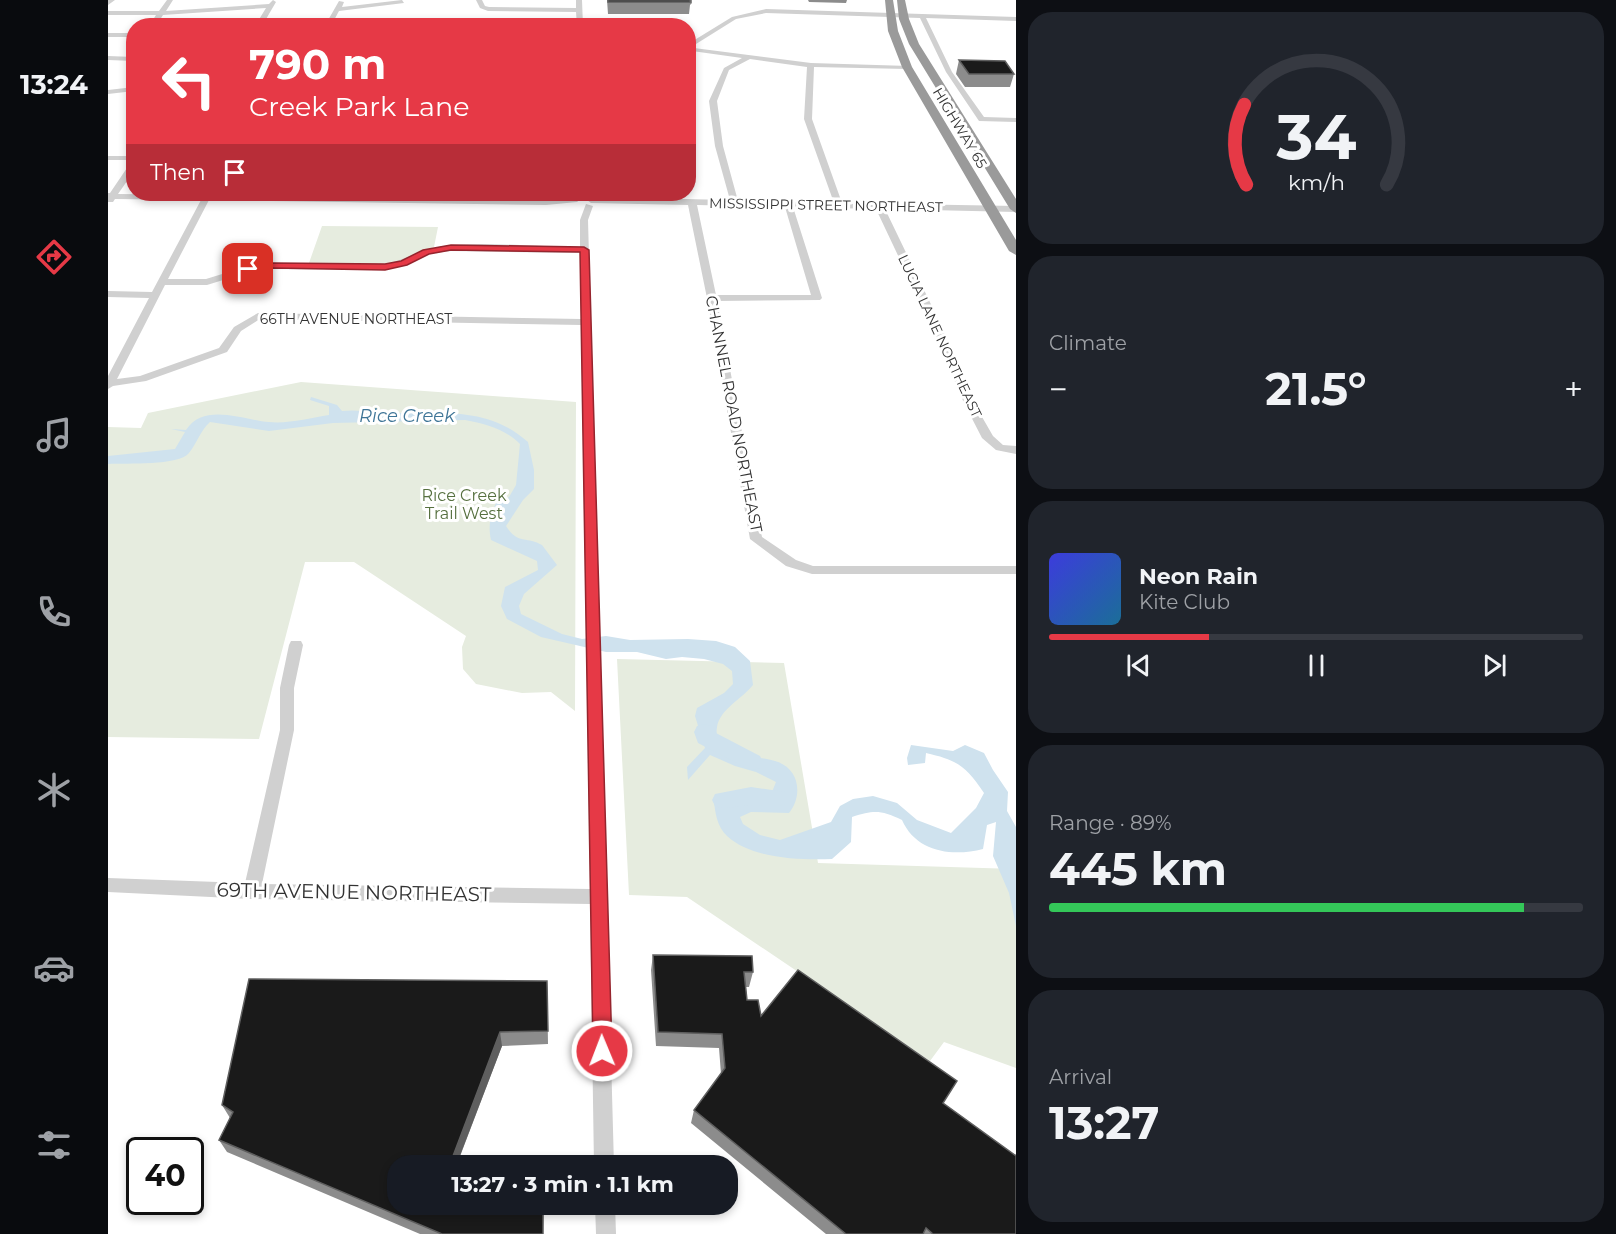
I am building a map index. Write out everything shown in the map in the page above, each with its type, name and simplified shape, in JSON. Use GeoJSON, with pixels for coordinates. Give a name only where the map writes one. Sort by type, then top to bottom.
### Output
{"type":"FeatureCollection","features":[{"type":"Feature","properties":{"kind":"highway","name":"HIGHWAY 65"},"geometry":{"type":"LineString","coordinates":[[889,0],[890,15],[907,67],[1016,251]]}},
{"type":"Feature","properties":{"kind":"highway","name":"HIGHWAY 65"},"geometry":{"type":"LineString","coordinates":[[901,0],[903,16],[914,44],[1016,209]]}},
{"type":"Feature","properties":{"kind":"street"},"geometry":{"type":"LineString","coordinates":[[108,3],[112,0]]}},
{"type":"Feature","properties":{"kind":"street"},"geometry":{"type":"LineString","coordinates":[[157,18],[170,0]]}},
{"type":"Feature","properties":{"kind":"street"},"geometry":{"type":"LineString","coordinates":[[332,18],[342,0]]}},
{"type":"Feature","properties":{"kind":"street"},"geometry":{"type":"LineString","coordinates":[[479,0],[480,5],[488,9],[579,10]]}},
{"type":"Feature","properties":{"kind":"street"},"geometry":{"type":"LineString","coordinates":[[579,0],[580,18]]}},
{"type":"Feature","properties":{"kind":"street"},"geometry":{"type":"LineString","coordinates":[[338,9],[402,2]]}},
{"type":"Feature","properties":{"kind":"street"},"geometry":{"type":"LineString","coordinates":[[537,10],[538,2]]}},
{"type":"Feature","properties":{"kind":"street"},"geometry":{"type":"LineString","coordinates":[[108,13],[160,13],[272,3]]}},
{"type":"Feature","properties":{"kind":"street"},"geometry":{"type":"LineString","coordinates":[[263,18],[272,3]]}},
{"type":"Feature","properties":{"kind":"street"},"geometry":{"type":"LineString","coordinates":[[696,46],[729,26],[758,15],[890,15],[1016,19]]}},
{"type":"Feature","properties":{"kind":"street"},"geometry":{"type":"LineString","coordinates":[[922,16],[946,66],[982,119],[1016,120]]}},
{"type":"Feature","properties":{"kind":"street"},"geometry":{"type":"LineString","coordinates":[[108,35],[126,35]]}},
{"type":"Feature","properties":{"kind":"street"},"geometry":{"type":"LineString","coordinates":[[696,51],[811,65],[907,67]]}},
{"type":"Feature","properties":{"kind":"street"},"geometry":{"type":"LineString","coordinates":[[108,58],[126,59]]}},
{"type":"Feature","properties":{"kind":"street"},"geometry":{"type":"LineString","coordinates":[[735,204],[719,146],[713,101],[726,69],[747,58]]}},
{"type":"Feature","properties":{"kind":"street"},"geometry":{"type":"LineString","coordinates":[[811,65],[808,119],[839,205]]}},
{"type":"Feature","properties":{"kind":"street"},"geometry":{"type":"LineString","coordinates":[[927,67],[946,66]]}},
{"type":"Feature","properties":{"kind":"street"},"geometry":{"type":"LineString","coordinates":[[108,92],[126,90]]}},
{"type":"Feature","properties":{"kind":"street"},"geometry":{"type":"LineString","coordinates":[[108,158],[126,158]]}},
{"type":"Feature","properties":{"kind":"street"},"geometry":{"type":"LineString","coordinates":[[110,198],[126,175]]}},
{"type":"Feature","properties":{"kind":"street","name":"MISSISSIPPI STREET NORTHEAST"},"geometry":{"type":"LineString","coordinates":[[110,198],[126,198]]}},
{"type":"Feature","properties":{"kind":"street"},"geometry":{"type":"LineString","coordinates":[[109,385],[204,201]]}},
{"type":"Feature","properties":{"kind":"street","name":"MISSISSIPPI STREET NORTHEAST"},"geometry":{"type":"LineString","coordinates":[[498,201],[1016,209]]}},
{"type":"Feature","properties":{"kind":"street"},"geometry":{"type":"LineString","coordinates":[[584,202],[604,1155]]}},
{"type":"Feature","properties":{"kind":"street","name":"CHANNEL ROAD NORTHEAST"},"geometry":{"type":"LineString","coordinates":[[692,203],[712,298],[756,539],[791,564],[812,570],[1016,570]]}},
{"type":"Feature","properties":{"kind":"street"},"geometry":{"type":"LineString","coordinates":[[712,298],[818,298],[788,204]]}},
{"type":"Feature","properties":{"kind":"street","name":"LUCIA LANE NORTHEAST"},"geometry":{"type":"LineString","coordinates":[[879,206],[935,323],[969,403],[988,438],[1000,448],[1016,450]]}},
{"type":"Feature","properties":{"kind":"street"},"geometry":{"type":"LineString","coordinates":[[163,282],[207,282],[248,269],[273,266],[385,267],[404,263],[426,252],[451,248],[584,250]]}},
{"type":"Feature","properties":{"kind":"street"},"geometry":{"type":"LineString","coordinates":[[108,294],[156,295]]}},
{"type":"Feature","properties":{"kind":"street","name":"66TH AVENUE NORTHEAST"},"geometry":{"type":"LineString","coordinates":[[109,385],[142,379],[224,350],[230,337],[245,322],[258,316],[586,322]]}},
{"type":"Feature","properties":{"kind":"street"},"geometry":{"type":"LineString","coordinates":[[252,891],[286,730],[286,688],[296,645]]}},
{"type":"Feature","properties":{"kind":"street","name":"69TH AVENUE NORTHEAST"},"geometry":{"type":"LineString","coordinates":[[108,885],[252,891],[599,897]]}},
{"type":"Feature","properties":{"kind":"street"},"geometry":{"type":"LineString","coordinates":[[605,1215],[606,1234]]}},
{"type":"Feature","properties":{"kind":"green space"},"geometry":{"type":"Polygon","coordinates":[[[322,226],[438,227],[434,247],[401,261],[384,264],[309,263],[322,226]]]}},
{"type":"Feature","properties":{"kind":"green space","name":"Rice Creek Trail West"},"geometry":{"type":"Polygon","coordinates":[[[301,382],[576,402],[575,711],[551,692],[522,693],[476,684],[463,669],[462,647],[466,636],[354,562],[305,562],[259,739],[108,737],[108,427],[141,428],[148,413],[301,382]]]}},
{"type":"Feature","properties":{"kind":"green space"},"geometry":{"type":"Polygon","coordinates":[[[617,659],[784,663],[818,863],[1016,869],[1016,1068],[944,1042],[930,1061],[687,897],[629,895],[617,659]]]}},
{"type":"Feature","properties":{"kind":"water"},"geometry":{"type":"Polygon","coordinates":[[[311,397],[337,405],[342,411],[447,413],[481,417],[513,430],[528,442],[534,470],[534,489],[523,500],[506,526],[515,536],[542,545],[557,565],[524,594],[519,606],[521,614],[562,634],[582,639],[606,636],[630,640],[688,639],[716,641],[735,647],[750,661],[753,685],[722,715],[717,727],[717,737],[721,745],[737,754],[775,761],[783,765],[790,770],[797,783],[796,799],[789,813],[751,812],[740,817],[743,824],[760,835],[780,840],[831,822],[840,806],[853,799],[873,796],[897,803],[917,820],[951,833],[976,808],[984,793],[966,770],[946,758],[926,753],[925,763],[908,765],[907,758],[911,745],[953,751],[965,745],[984,753],[1008,792],[1007,811],[1016,827],[1016,926],[1009,893],[993,856],[996,822],[987,825],[983,849],[947,852],[936,850],[916,839],[902,820],[883,813],[866,813],[852,817],[851,842],[832,859],[791,858],[763,854],[737,844],[727,836],[719,824],[714,801],[729,794],[746,798],[757,797],[772,792],[776,782],[710,755],[688,780],[687,767],[705,748],[695,716],[697,708],[724,693],[733,684],[732,671],[723,664],[704,659],[682,657],[666,659],[637,652],[606,652],[541,637],[507,619],[501,606],[505,587],[538,570],[537,561],[491,540],[490,521],[496,503],[509,497],[516,485],[520,444],[502,431],[465,420],[333,423],[269,431],[210,422],[189,453],[183,457],[164,462],[108,464],[108,456],[175,449],[185,432],[171,429],[186,430],[203,417],[224,415],[276,422],[329,415],[329,406],[310,400],[311,397]]]}},
{"type":"Feature","properties":{"kind":"building"},"geometry":{"type":"Polygon","coordinates":[[[608,0],[690,0],[690,2],[608,2],[608,0]]]}},
{"type":"Feature","properties":{"kind":"building"},"geometry":{"type":"Polygon","coordinates":[[[959,60],[1005,61],[1014,74],[969,74],[959,60]]]}},
{"type":"Feature","properties":{"kind":"building"},"geometry":{"type":"Polygon","coordinates":[[[653,955],[752,956],[753,972],[744,972],[747,1000],[758,1000],[761,1016],[798,970],[957,1081],[943,1103],[1016,1156],[1016,1234],[933,1234],[926,1228],[923,1234],[846,1234],[694,1110],[725,1068],[722,1034],[658,1032],[653,955]]]}},
{"type":"Feature","properties":{"kind":"building"},"geometry":{"type":"Polygon","coordinates":[[[249,979],[547,981],[548,1031],[500,1032],[453,1155],[387,1155],[387,1211],[219,1140],[233,1112],[222,1105],[249,979]]]}},
{"type":"Feature","properties":{"kind":"building"},"geometry":{"type":"Polygon","coordinates":[[[397,1215],[543,1215],[543,1234],[442,1234],[397,1215]]]}},
{"type":"Feature","properties":{"kind":"waterway","name":"Rice Creek"},"geometry":{"type":"LineString","coordinates":[[704,732],[705,737],[753,762]]}},
{"type":"Feature","properties":{"kind":"waterway","name":"Rice Creek"},"geometry":{"type":"LineString","coordinates":[[722,800],[751,796],[778,798]]}},
{"type":"Feature","properties":{"kind":"route"},"geometry":{"type":"LineString","coordinates":[[248,269],[273,266],[385,267],[404,263],[426,252],[451,248],[584,250],[602,1051]]}}]}
